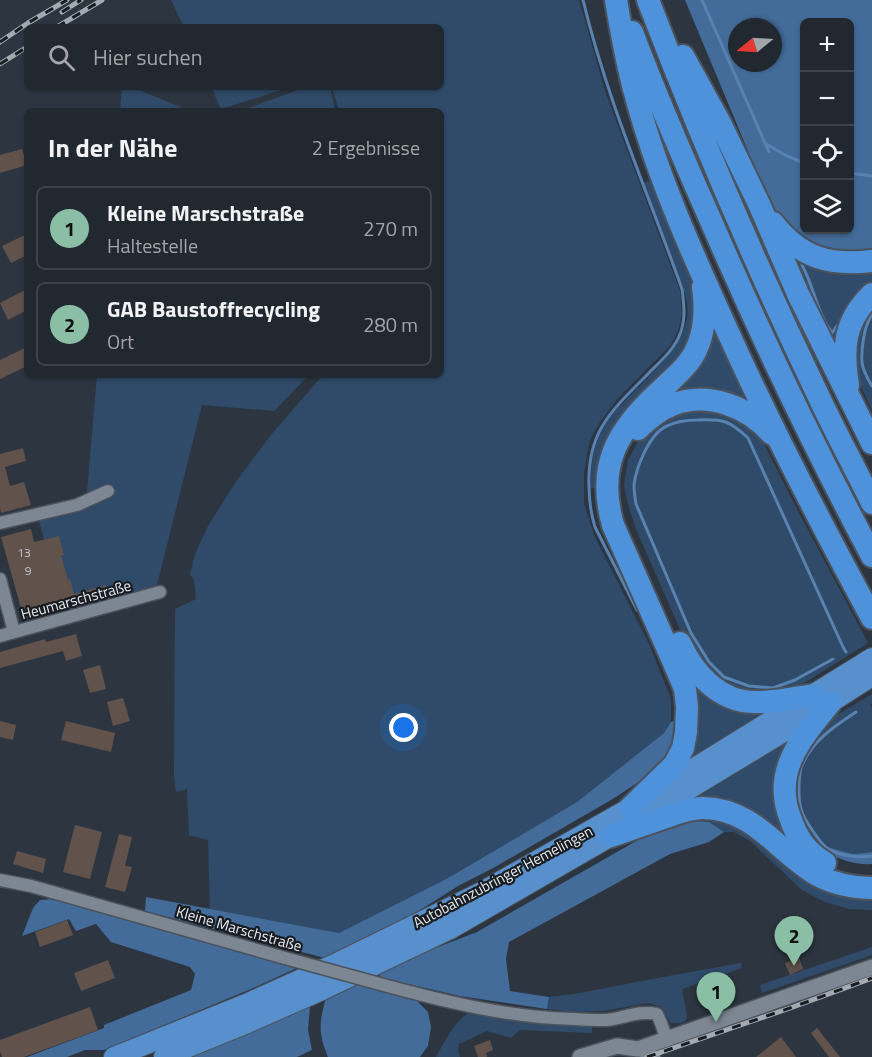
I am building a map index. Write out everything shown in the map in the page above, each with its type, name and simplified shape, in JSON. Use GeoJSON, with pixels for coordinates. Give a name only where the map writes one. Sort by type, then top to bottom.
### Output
{"type":"FeatureCollection","features":[{"type":"Feature","properties":{"kind":"highway"},"geometry":{"type":"LineString","coordinates":[[618,0],[625,52],[644,126],[670,202],[698,268],[783,448],[872,618]]}},
{"type":"Feature","properties":{"kind":"highway"},"geometry":{"type":"LineString","coordinates":[[618,0],[740,287],[795,406],[872,556]]}},
{"type":"Feature","properties":{"kind":"highway"},"geometry":{"type":"LineString","coordinates":[[651,6],[683,56],[719,121],[759,204],[798,294],[872,443]]}},
{"type":"Feature","properties":{"kind":"highway"},"geometry":{"type":"LineString","coordinates":[[651,6],[711,158],[760,272],[872,503]]}},
{"type":"Feature","properties":{"kind":"highway"},"geometry":{"type":"LineString","coordinates":[[759,204],[795,247],[813,256],[833,261],[853,263],[872,261]]}},
{"type":"Feature","properties":{"kind":"highway"},"geometry":{"type":"LineString","coordinates":[[630,808],[675,764],[683,748],[687,707],[684,689],[674,663],[613,525],[607,505],[607,480],[610,458],[621,435],[645,405],[684,368],[696,351],[702,334],[705,295],[698,268]]}},
{"type":"Feature","properties":{"kind":"highway"},"geometry":{"type":"LineString","coordinates":[[850,401],[844,360],[849,328],[861,305],[872,294]]}},
{"type":"Feature","properties":{"kind":"highway"},"geometry":{"type":"LineString","coordinates":[[783,448],[765,426],[750,414],[729,404],[710,400],[692,400],[671,405],[639,428],[627,446],[619,462],[619,501],[683,650],[693,668],[711,686],[731,697],[751,702],[822,699]]}},
{"type":"Feature","properties":{"kind":"highway","name":"Autobahnzubringer Hemelingen"},"geometry":{"type":"LineString","coordinates":[[164,1057],[322,990],[450,929],[611,836],[822,699],[872,658]]}},
{"type":"Feature","properties":{"kind":"highway","name":"Autobahnzubringer Hemelingen"},"geometry":{"type":"LineString","coordinates":[[114,1057],[246,1004],[337,963],[480,893],[822,699],[872,676]]}},
{"type":"Feature","properties":{"kind":"highway"},"geometry":{"type":"LineString","coordinates":[[822,699],[787,769],[784,788],[786,808],[804,846],[815,857],[842,872],[872,875]]}},
{"type":"Feature","properties":{"kind":"highway"},"geometry":{"type":"LineString","coordinates":[[611,836],[686,810],[703,808],[724,811],[741,817],[762,830],[819,875],[844,885],[872,888]]}},
{"type":"Feature","properties":{"kind":"street"},"geometry":{"type":"LineString","coordinates":[[0,523],[77,505],[108,491]]}},
{"type":"Feature","properties":{"kind":"street"},"geometry":{"type":"LineString","coordinates":[[0,579],[14,632]]}},
{"type":"Feature","properties":{"kind":"street","name":"Heumarschstraße"},"geometry":{"type":"LineString","coordinates":[[0,636],[160,592]]}},
{"type":"Feature","properties":{"kind":"street","name":"Kleine Marschstraße"},"geometry":{"type":"LineString","coordinates":[[0,880],[31,886],[435,999],[521,1014],[573,1019],[609,1020],[648,1012],[657,1014],[667,1040]]}},
{"type":"Feature","properties":{"kind":"street"},"geometry":{"type":"LineString","coordinates":[[638,1049],[872,967]]}},
{"type":"Feature","properties":{"kind":"street"},"geometry":{"type":"LineString","coordinates":[[580,1057],[617,1046],[638,1049],[654,1057]]}},
{"type":"Feature","properties":{"kind":"shaded area"},"geometry":{"type":"Polygon","coordinates":[[[171,0],[579,0],[605,91],[680,291],[682,313],[678,331],[670,346],[618,398],[600,422],[590,440],[584,473],[584,503],[594,535],[649,644],[671,699],[671,722],[664,733],[577,802],[448,878],[339,933],[210,909],[208,840],[189,835],[187,789],[176,792],[174,777],[175,609],[196,599],[194,580],[190,574],[195,554],[208,526],[235,483],[270,436],[320,378],[444,378],[444,108],[338,108],[333,90],[444,90],[444,24],[183,24],[171,0]]]}},
{"type":"Feature","properties":{"kind":"shaded area"},"geometry":{"type":"Polygon","coordinates":[[[685,0],[872,0],[872,251],[838,253],[809,246],[788,231],[774,210],[685,0]]]}},
{"type":"Feature","properties":{"kind":"shaded area"},"geometry":{"type":"Polygon","coordinates":[[[122,90],[139,90],[183,108],[120,108],[122,90]]]}},
{"type":"Feature","properties":{"kind":"shaded area"},"geometry":{"type":"Polygon","coordinates":[[[212,90],[281,90],[224,108],[221,108],[212,90]]]}},
{"type":"Feature","properties":{"kind":"shaded area"},"geometry":{"type":"Polygon","coordinates":[[[298,90],[331,90],[334,108],[248,108],[298,90]]]}},
{"type":"Feature","properties":{"kind":"shaded area"},"geometry":{"type":"Polygon","coordinates":[[[651,180],[694,289],[696,313],[687,347],[674,364],[634,400],[615,424],[607,443],[598,489],[591,488],[593,456],[606,423],[670,353],[678,342],[687,319],[683,287],[643,183],[651,180]]]}},
{"type":"Feature","properties":{"kind":"shaded area"},"geometry":{"type":"Polygon","coordinates":[[[784,242],[872,266],[872,283],[867,286],[838,356],[805,284],[807,283],[805,276],[794,271],[784,242]]]}},
{"type":"Feature","properties":{"kind":"shaded area"},"geometry":{"type":"Polygon","coordinates":[[[872,301],[872,410],[852,368],[855,327],[872,301]]]}},
{"type":"Feature","properties":{"kind":"shaded area"},"geometry":{"type":"Polygon","coordinates":[[[710,309],[762,413],[662,396],[710,309]]]}},
{"type":"Feature","properties":{"kind":"shaded area"},"geometry":{"type":"Polygon","coordinates":[[[97,378],[306,378],[274,411],[202,405],[156,589],[64,614],[38,517],[86,504],[97,378]]]}},
{"type":"Feature","properties":{"kind":"shaded area"},"geometry":{"type":"Polygon","coordinates":[[[683,408],[730,412],[759,434],[868,643],[806,682],[783,690],[760,693],[730,689],[710,677],[686,643],[636,529],[624,485],[628,460],[643,433],[683,408]]]}},
{"type":"Feature","properties":{"kind":"shaded area"},"geometry":{"type":"Polygon","coordinates":[[[682,663],[771,708],[679,766],[682,663]]]}},
{"type":"Feature","properties":{"kind":"shaded area"},"geometry":{"type":"Polygon","coordinates":[[[872,694],[870,705],[872,708],[872,852],[853,854],[831,848],[827,853],[813,842],[792,808],[790,789],[812,736],[835,716],[872,694]]]}},
{"type":"Feature","properties":{"kind":"shaded area"},"geometry":{"type":"Polygon","coordinates":[[[678,719],[678,733],[668,755],[648,776],[611,800],[458,886],[417,912],[325,958],[145,911],[146,897],[339,933],[448,878],[577,802],[664,733],[671,722],[678,719]]]}},
{"type":"Feature","properties":{"kind":"shaded area"},"geometry":{"type":"Polygon","coordinates":[[[791,739],[798,847],[692,800],[791,739]]]}},
{"type":"Feature","properties":{"kind":"shaded area"},"geometry":{"type":"Polygon","coordinates":[[[712,817],[736,824],[872,896],[872,910],[849,909],[825,902],[802,890],[750,841],[734,832],[724,832],[709,822],[693,821],[712,817]]]}},
{"type":"Feature","properties":{"kind":"shaded area"},"geometry":{"type":"Polygon","coordinates":[[[693,821],[709,822],[724,832],[709,842],[670,854],[509,942],[506,959],[510,991],[549,997],[547,1009],[460,996],[382,978],[378,974],[425,952],[477,932],[638,840],[693,821]]]}},
{"type":"Feature","properties":{"kind":"shaded area"},"geometry":{"type":"Polygon","coordinates":[[[831,848],[853,854],[872,852],[872,864],[854,863],[838,858],[827,853],[831,848]]]}},
{"type":"Feature","properties":{"kind":"shaded area"},"geometry":{"type":"Polygon","coordinates":[[[52,899],[299,967],[104,1050],[85,1050],[67,1057],[27,1057],[104,1028],[104,1025],[191,990],[195,974],[190,967],[111,942],[96,924],[76,931],[69,919],[22,936],[33,908],[40,900],[52,899]]]}},
{"type":"Feature","properties":{"kind":"shaded area"},"geometry":{"type":"Polygon","coordinates":[[[872,947],[872,955],[762,993],[760,985],[872,947]]]}},
{"type":"Feature","properties":{"kind":"shaded area"},"geometry":{"type":"Polygon","coordinates":[[[741,963],[742,968],[682,989],[687,1016],[682,1023],[671,1023],[661,1007],[649,1003],[603,1011],[574,1012],[547,1009],[549,997],[741,963]]]}},
{"type":"Feature","properties":{"kind":"shaded area"},"geometry":{"type":"Polygon","coordinates":[[[355,984],[416,1000],[428,1012],[431,1027],[428,1046],[420,1057],[328,1057],[322,1041],[321,1027],[326,998],[355,984]]]}},
{"type":"Feature","properties":{"kind":"shaded area"},"geometry":{"type":"Polygon","coordinates":[[[310,1006],[308,1030],[312,1050],[297,1057],[190,1057],[310,1006]]]}},
{"type":"Feature","properties":{"kind":"shaded area"},"geometry":{"type":"Polygon","coordinates":[[[470,1013],[553,1023],[592,1025],[592,1033],[520,1030],[511,1038],[487,1031],[459,1044],[460,1057],[436,1057],[459,1020],[470,1013]]]}},
{"type":"Feature","properties":{"kind":"building"},"geometry":{"type":"Polygon","coordinates":[[[22,149],[24,166],[0,173],[0,155],[22,149]]]}},
{"type":"Feature","properties":{"kind":"building"},"geometry":{"type":"Polygon","coordinates":[[[24,235],[24,256],[11,263],[2,246],[24,235]]]}},
{"type":"Feature","properties":{"kind":"building"},"geometry":{"type":"Polygon","coordinates":[[[24,291],[24,312],[8,320],[0,303],[24,291]]]}},
{"type":"Feature","properties":{"kind":"building"},"geometry":{"type":"Polygon","coordinates":[[[24,348],[24,367],[0,379],[0,360],[24,348]]]}},
{"type":"Feature","properties":{"kind":"building"},"geometry":{"type":"Polygon","coordinates":[[[23,448],[26,461],[5,467],[10,486],[24,482],[31,505],[1,513],[0,454],[23,448]]]}},
{"type":"Feature","properties":{"kind":"building"},"geometry":{"type":"Polygon","coordinates":[[[31,529],[34,542],[59,536],[64,555],[61,555],[74,594],[106,585],[109,596],[24,619],[1,537],[31,529]]]}},
{"type":"Feature","properties":{"kind":"building"},"geometry":{"type":"Polygon","coordinates":[[[76,634],[82,656],[66,661],[63,651],[0,668],[0,652],[45,639],[46,642],[76,634]]]}},
{"type":"Feature","properties":{"kind":"building"},"geometry":{"type":"Polygon","coordinates":[[[100,665],[106,689],[90,693],[83,670],[100,665]]]}},
{"type":"Feature","properties":{"kind":"building"},"geometry":{"type":"Polygon","coordinates":[[[123,698],[130,721],[113,726],[107,702],[123,698]]]}},
{"type":"Feature","properties":{"kind":"building"},"geometry":{"type":"Polygon","coordinates":[[[0,721],[16,725],[13,740],[0,737],[0,721]]]}},
{"type":"Feature","properties":{"kind":"building"},"geometry":{"type":"Polygon","coordinates":[[[66,721],[115,733],[111,752],[61,740],[66,721]]]}},
{"type":"Feature","properties":{"kind":"building"},"geometry":{"type":"Polygon","coordinates":[[[75,825],[102,832],[90,879],[63,872],[75,825]]]}},
{"type":"Feature","properties":{"kind":"building"},"geometry":{"type":"Polygon","coordinates":[[[119,834],[132,837],[125,866],[132,867],[125,892],[105,887],[119,834]]]}},
{"type":"Feature","properties":{"kind":"building"},"geometry":{"type":"Polygon","coordinates":[[[17,851],[46,859],[43,873],[13,864],[17,851]]]}},
{"type":"Feature","properties":{"kind":"building"},"geometry":{"type":"Polygon","coordinates":[[[67,920],[73,935],[40,947],[35,932],[67,920]]]}},
{"type":"Feature","properties":{"kind":"building"},"geometry":{"type":"Polygon","coordinates":[[[799,957],[803,969],[790,975],[785,963],[799,957]]]}},
{"type":"Feature","properties":{"kind":"building"},"geometry":{"type":"Polygon","coordinates":[[[108,960],[115,978],[81,991],[74,973],[108,960]]]}},
{"type":"Feature","properties":{"kind":"building"},"geometry":{"type":"Polygon","coordinates":[[[90,1007],[98,1030],[24,1057],[2,1057],[0,1040],[90,1007]]]}},
{"type":"Feature","properties":{"kind":"building"},"geometry":{"type":"Polygon","coordinates":[[[817,1028],[840,1057],[829,1057],[811,1033],[817,1028]]]}},
{"type":"Feature","properties":{"kind":"building"},"geometry":{"type":"Polygon","coordinates":[[[781,1037],[796,1057],[756,1057],[781,1037]]]}},
{"type":"Feature","properties":{"kind":"building"},"geometry":{"type":"Polygon","coordinates":[[[490,1040],[493,1050],[486,1053],[487,1057],[478,1057],[474,1046],[490,1040]]]}},
{"type":"Feature","properties":{"kind":"waterway"},"geometry":{"type":"LineString","coordinates":[[583,0],[616,110],[682,289],[683,323],[677,340],[611,413],[597,437],[589,468],[590,502],[595,527],[637,610]]}},
{"type":"Feature","properties":{"kind":"waterway"},"geometry":{"type":"LineString","coordinates":[[702,0],[769,152]]}},
{"type":"Feature","properties":{"kind":"waterway"},"geometry":{"type":"LineString","coordinates":[[766,144],[800,161]]}},
{"type":"Feature","properties":{"kind":"waterway"},"geometry":{"type":"LineString","coordinates":[[854,174],[872,176]]}},
{"type":"Feature","properties":{"kind":"waterway"},"geometry":{"type":"LineString","coordinates":[[805,263],[802,265],[832,333],[837,326]]}},
{"type":"Feature","properties":{"kind":"waterway"},"geometry":{"type":"LineString","coordinates":[[872,315],[865,331],[862,358],[863,369],[872,386]]}},
{"type":"Feature","properties":{"kind":"waterway"},"geometry":{"type":"LineString","coordinates":[[833,659],[795,680],[773,688],[749,686],[724,677],[709,662],[691,633],[636,504],[634,485],[638,469],[645,451],[661,430],[682,421],[714,420],[726,422],[748,438],[846,652]]}},
{"type":"Feature","properties":{"kind":"waterway"},"geometry":{"type":"LineString","coordinates":[[856,712],[826,734],[808,754],[801,767],[799,799],[805,818],[827,848],[849,856],[872,856]]}},
{"type":"Feature","properties":{"kind":"railway"},"geometry":{"type":"LineString","coordinates":[[27,24],[67,0]]}},
{"type":"Feature","properties":{"kind":"railway"},"geometry":{"type":"LineString","coordinates":[[62,12],[81,0]]}},
{"type":"Feature","properties":{"kind":"railway"},"geometry":{"type":"LineString","coordinates":[[62,24],[102,0]]}},
{"type":"Feature","properties":{"kind":"railway"},"geometry":{"type":"LineString","coordinates":[[0,42],[24,26]]}},
{"type":"Feature","properties":{"kind":"railway"},"geometry":{"type":"LineString","coordinates":[[0,64],[24,49]]}},
{"type":"Feature","properties":{"kind":"railway"},"geometry":{"type":"LineString","coordinates":[[647,1057],[872,978]]}},
{"type":"Feature","properties":{"kind":"place","name":"GAB Baustoffrecycling"},"geometry":{"type":"Point","coordinates":[794,966]}},
{"type":"Feature","properties":{"kind":"place","name":"Kleine Marschstraße"},"geometry":{"type":"Point","coordinates":[716,1022]}}]}
